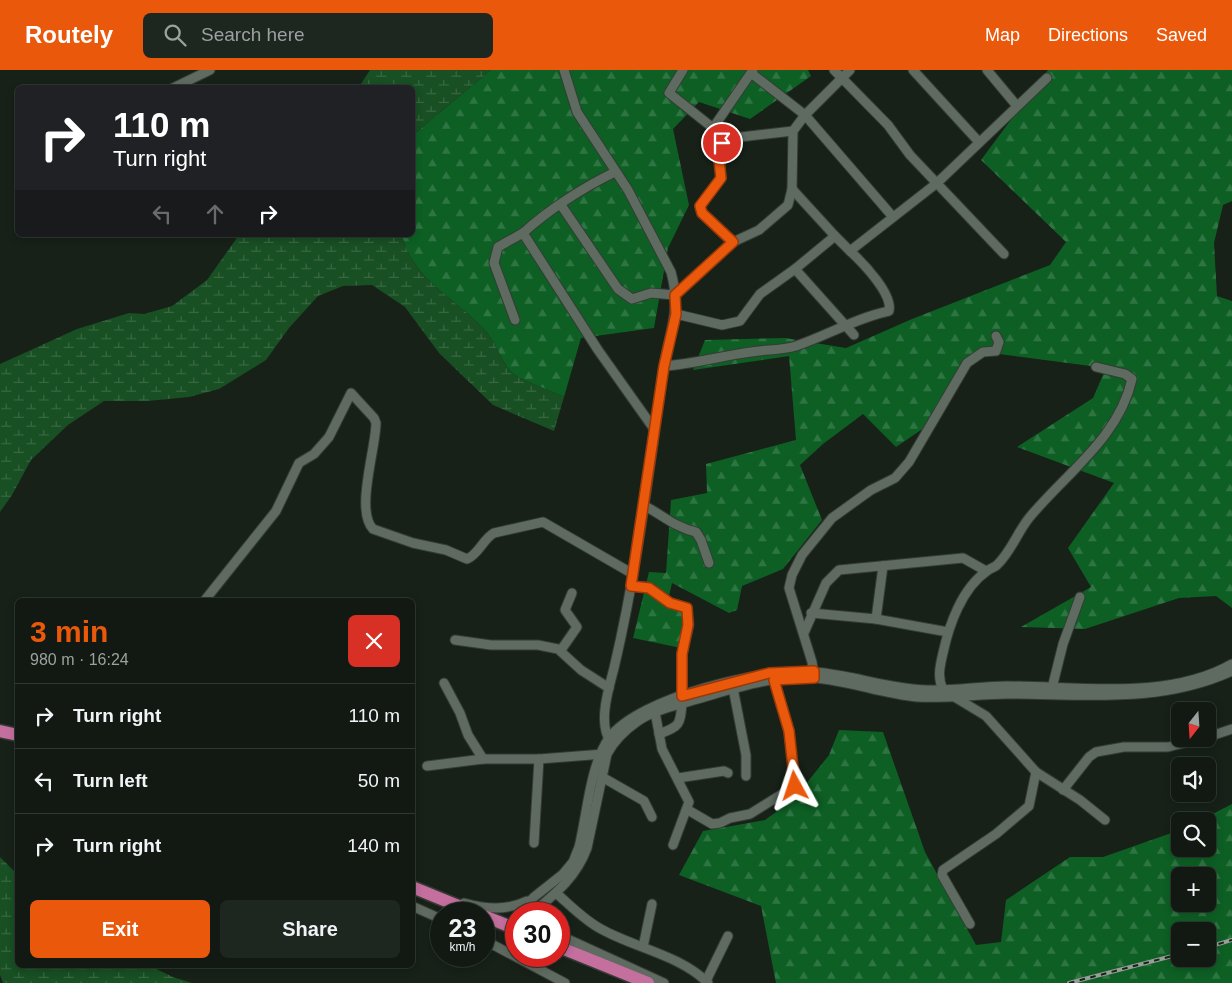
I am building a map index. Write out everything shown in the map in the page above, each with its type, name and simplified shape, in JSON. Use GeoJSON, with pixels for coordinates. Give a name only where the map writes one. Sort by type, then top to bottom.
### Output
{"type":"FeatureCollection","features":[{"type":"Feature","properties":{"kind":"highway"},"geometry":{"type":"LineString","coordinates":[[0,730],[15,734]]}},
{"type":"Feature","properties":{"kind":"highway"},"geometry":{"type":"LineString","coordinates":[[416,889],[448,902]]}},
{"type":"Feature","properties":{"kind":"highway"},"geometry":{"type":"LineString","coordinates":[[570,951],[648,983]]}},
{"type":"Feature","properties":{"kind":"street"},"geometry":{"type":"LineString","coordinates":[[179,85],[210,70]]}},
{"type":"Feature","properties":{"kind":"street"},"geometry":{"type":"LineString","coordinates":[[564,70],[577,112],[628,190],[671,272],[675,295],[676,314],[664,366],[631,586],[609,688],[605,724],[610,742]]}},
{"type":"Feature","properties":{"kind":"street"},"geometry":{"type":"LineString","coordinates":[[683,70],[669,93],[713,128],[752,71],[805,115],[893,217]]}},
{"type":"Feature","properties":{"kind":"street"},"geometry":{"type":"LineString","coordinates":[[834,70],[888,126],[901,145],[1004,254]]}},
{"type":"Feature","properties":{"kind":"street"},"geometry":{"type":"LineString","coordinates":[[561,205],[618,289],[632,299],[651,293],[675,295],[733,242],[759,230],[788,205],[792,189],[793,131],[805,115],[850,70]]}},
{"type":"Feature","properties":{"kind":"street"},"geometry":{"type":"LineString","coordinates":[[913,70],[978,141]]}},
{"type":"Feature","properties":{"kind":"street"},"geometry":{"type":"LineString","coordinates":[[988,70],[1017,106]]}},
{"type":"Feature","properties":{"kind":"street"},"geometry":{"type":"LineString","coordinates":[[850,251],[937,183],[978,141],[1046,78]]}},
{"type":"Feature","properties":{"kind":"street"},"geometry":{"type":"LineString","coordinates":[[733,242],[702,213],[700,206],[721,178],[719,147],[732,138],[793,131]]}},
{"type":"Feature","properties":{"kind":"street"},"geometry":{"type":"LineString","coordinates":[[515,320],[494,263],[498,247],[523,233],[538,220],[593,183],[615,172]]}},
{"type":"Feature","properties":{"kind":"street"},"geometry":{"type":"LineString","coordinates":[[664,366],[703,362],[756,351],[773,352],[795,346],[844,324],[889,311],[891,304],[887,294],[792,189]]}},
{"type":"Feature","properties":{"kind":"street"},"geometry":{"type":"LineString","coordinates":[[523,233],[598,350],[654,428]]}},
{"type":"Feature","properties":{"kind":"street"},"geometry":{"type":"LineString","coordinates":[[676,314],[722,325],[740,321],[760,294],[795,269],[835,236]]}},
{"type":"Feature","properties":{"kind":"street"},"geometry":{"type":"LineString","coordinates":[[795,269],[854,335]]}},
{"type":"Feature","properties":{"kind":"street"},"geometry":{"type":"LineString","coordinates":[[814,675],[804,633],[796,615],[789,588],[792,575],[802,555],[832,518],[870,490],[895,478],[909,462],[967,363],[984,352],[996,351],[999,342],[996,336]]}},
{"type":"Feature","properties":{"kind":"street"},"geometry":{"type":"LineString","coordinates":[[1096,367],[1125,374],[1132,379],[1110,426],[1086,458],[1028,520],[996,566],[986,571],[956,608],[948,632],[939,677],[943,690],[951,697],[986,716],[1036,772],[1080,800],[1104,820]]}},
{"type":"Feature","properties":{"kind":"street"},"geometry":{"type":"LineString","coordinates":[[206,598],[276,511],[299,463],[314,454],[329,437],[351,393],[374,418],[376,423],[369,470],[366,516],[368,524],[372,529],[413,543],[446,550],[467,559],[472,557],[488,536],[494,532],[543,522],[632,574]]}},
{"type":"Feature","properties":{"kind":"street"},"geometry":{"type":"LineString","coordinates":[[644,504],[662,514],[681,529],[696,532],[701,540],[709,563]]}},
{"type":"Feature","properties":{"kind":"street"},"geometry":{"type":"LineString","coordinates":[[804,633],[811,613],[826,583],[839,570],[943,558],[963,558],[986,571]]}},
{"type":"Feature","properties":{"kind":"street"},"geometry":{"type":"LineString","coordinates":[[876,619],[883,566]]}},
{"type":"Feature","properties":{"kind":"street"},"geometry":{"type":"LineString","coordinates":[[631,586],[649,588],[670,603],[687,608],[688,625],[682,654],[680,723],[676,728],[659,734]]}},
{"type":"Feature","properties":{"kind":"street"},"geometry":{"type":"LineString","coordinates":[[561,650],[577,627],[564,610],[572,593]]}},
{"type":"Feature","properties":{"kind":"street"},"geometry":{"type":"LineString","coordinates":[[1052,688],[1080,597]]}},
{"type":"Feature","properties":{"kind":"street"},"geometry":{"type":"LineString","coordinates":[[811,613],[876,619],[948,632]]}},
{"type":"Feature","properties":{"kind":"street"},"geometry":{"type":"LineString","coordinates":[[455,640],[491,645],[538,645],[561,650],[581,670],[609,688]]}},
{"type":"Feature","properties":{"kind":"street"},"geometry":{"type":"LineString","coordinates":[[610,742],[638,721],[682,700],[769,673],[814,675],[883,686],[943,690],[1005,686],[1110,690],[1170,684],[1214,672],[1232,664]]}},
{"type":"Feature","properties":{"kind":"street"},"geometry":{"type":"LineString","coordinates":[[529,902],[556,880],[572,862],[579,848],[603,754],[610,742],[632,717],[647,708],[733,688],[814,675],[883,692],[917,697],[998,694],[1090,697],[1155,693],[1190,687],[1232,671]]}},
{"type":"Feature","properties":{"kind":"street"},"geometry":{"type":"LineString","coordinates":[[688,810],[712,824],[720,823],[730,818],[750,814],[795,786],[789,731],[774,680]]}},
{"type":"Feature","properties":{"kind":"street"},"geometry":{"type":"LineString","coordinates":[[444,683],[460,713],[468,735],[483,759]]}},
{"type":"Feature","properties":{"kind":"street"},"geometry":{"type":"LineString","coordinates":[[733,688],[746,755],[746,776]]}},
{"type":"Feature","properties":{"kind":"street"},"geometry":{"type":"LineString","coordinates":[[655,712],[662,749],[688,795],[688,810],[672,845]]}},
{"type":"Feature","properties":{"kind":"street"},"geometry":{"type":"LineString","coordinates":[[1216,734],[1232,729]]}},
{"type":"Feature","properties":{"kind":"street"},"geometry":{"type":"LineString","coordinates":[[1063,790],[1089,757],[1096,752],[1124,746],[1171,746]]}},
{"type":"Feature","properties":{"kind":"street"},"geometry":{"type":"LineString","coordinates":[[427,766],[483,759],[539,759],[603,754]]}},
{"type":"Feature","properties":{"kind":"street"},"geometry":{"type":"LineString","coordinates":[[547,902],[575,874],[582,862],[587,848],[602,778],[603,754]]}},
{"type":"Feature","properties":{"kind":"street"},"geometry":{"type":"LineString","coordinates":[[534,843],[539,759]]}},
{"type":"Feature","properties":{"kind":"street"},"geometry":{"type":"LineString","coordinates":[[678,778],[724,771],[728,773]]}},
{"type":"Feature","properties":{"kind":"street"},"geometry":{"type":"LineString","coordinates":[[970,924],[942,876],[943,870],[996,834],[1029,806],[1036,772]]}},
{"type":"Feature","properties":{"kind":"street"},"geometry":{"type":"LineString","coordinates":[[602,778],[644,801],[652,817]]}},
{"type":"Feature","properties":{"kind":"street"},"geometry":{"type":"LineString","coordinates":[[416,889],[466,904],[494,909],[510,907],[534,897]]}},
{"type":"Feature","properties":{"kind":"street"},"geometry":{"type":"LineString","coordinates":[[556,893],[594,924],[669,958],[707,982],[728,936]]}},
{"type":"Feature","properties":{"kind":"street"},"geometry":{"type":"LineString","coordinates":[[643,947],[652,904]]}},
{"type":"Feature","properties":{"kind":"street"},"geometry":{"type":"LineString","coordinates":[[415,907],[430,914]]}},
{"type":"Feature","properties":{"kind":"street"},"geometry":{"type":"LineString","coordinates":[[570,940],[664,983]]}},
{"type":"Feature","properties":{"kind":"street"},"geometry":{"type":"LineString","coordinates":[[495,946],[565,983]]}},
{"type":"Feature","properties":{"kind":"green space"},"geometry":{"type":"Polygon","coordinates":[[[370,70],[491,70],[415,133],[415,85],[360,85],[370,70]]]}},
{"type":"Feature","properties":{"kind":"green space"},"geometry":{"type":"Polygon","coordinates":[[[491,70],[808,70],[811,76],[750,119],[699,102],[673,129],[689,205],[668,248],[654,328],[581,338],[564,397],[512,373],[488,334],[464,310],[426,278],[408,251],[403,237],[415,237],[415,133],[491,70]]]}},
{"type":"Feature","properties":{"kind":"green space"},"geometry":{"type":"Polygon","coordinates":[[[1048,70],[1232,70],[1232,201],[1223,205],[1214,243],[1217,296],[1232,301],[1232,608],[1216,596],[1179,598],[1085,629],[1021,627],[1091,587],[1068,548],[1114,483],[1017,447],[1093,398],[1106,368],[977,351],[924,428],[896,447],[863,414],[823,444],[800,465],[822,520],[783,569],[742,586],[737,610],[729,613],[672,583],[667,605],[686,609],[681,648],[633,638],[649,572],[666,573],[671,500],[707,493],[706,464],[796,440],[789,356],[693,370],[705,340],[785,338],[846,348],[912,319],[1050,265],[1066,242],[981,160],[1048,70]]]}},
{"type":"Feature","properties":{"kind":"green space"},"geometry":{"type":"Polygon","coordinates":[[[238,237],[403,237],[408,251],[426,278],[464,310],[488,334],[512,373],[564,397],[554,431],[493,405],[439,353],[405,307],[372,285],[343,286],[318,296],[289,328],[266,360],[219,389],[189,397],[148,401],[104,401],[68,425],[31,460],[12,495],[0,512],[0,364],[77,329],[129,313],[144,314],[172,306],[207,280],[238,237]]]}},
{"type":"Feature","properties":{"kind":"green space"},"geometry":{"type":"Polygon","coordinates":[[[839,730],[883,732],[925,852],[976,945],[1001,942],[1006,900],[1070,857],[1103,857],[1171,833],[1171,857],[1216,857],[1216,812],[1232,804],[1232,983],[776,983],[761,906],[679,875],[703,831],[765,820],[794,799],[829,755],[839,730]]]}},
{"type":"Feature","properties":{"kind":"green space"},"geometry":{"type":"Polygon","coordinates":[[[0,857],[15,872],[15,968],[154,968],[192,983],[3,983],[0,975],[0,857]]]}},
{"type":"Feature","properties":{"kind":"railway"},"geometry":{"type":"LineString","coordinates":[[1216,945],[1232,940]]}},
{"type":"Feature","properties":{"kind":"railway"},"geometry":{"type":"LineString","coordinates":[[1069,983],[1171,956]]}},
{"type":"Feature","properties":{"kind":"route"},"geometry":{"type":"LineString","coordinates":[[722,143],[718,151],[722,172],[721,178],[704,198],[700,206],[702,213],[733,242],[675,295],[676,314],[664,366],[631,586],[649,588],[670,603],[687,608],[689,613],[688,625],[682,654],[682,696],[769,673],[814,671],[814,678],[774,680],[789,731],[795,786]]}}]}
